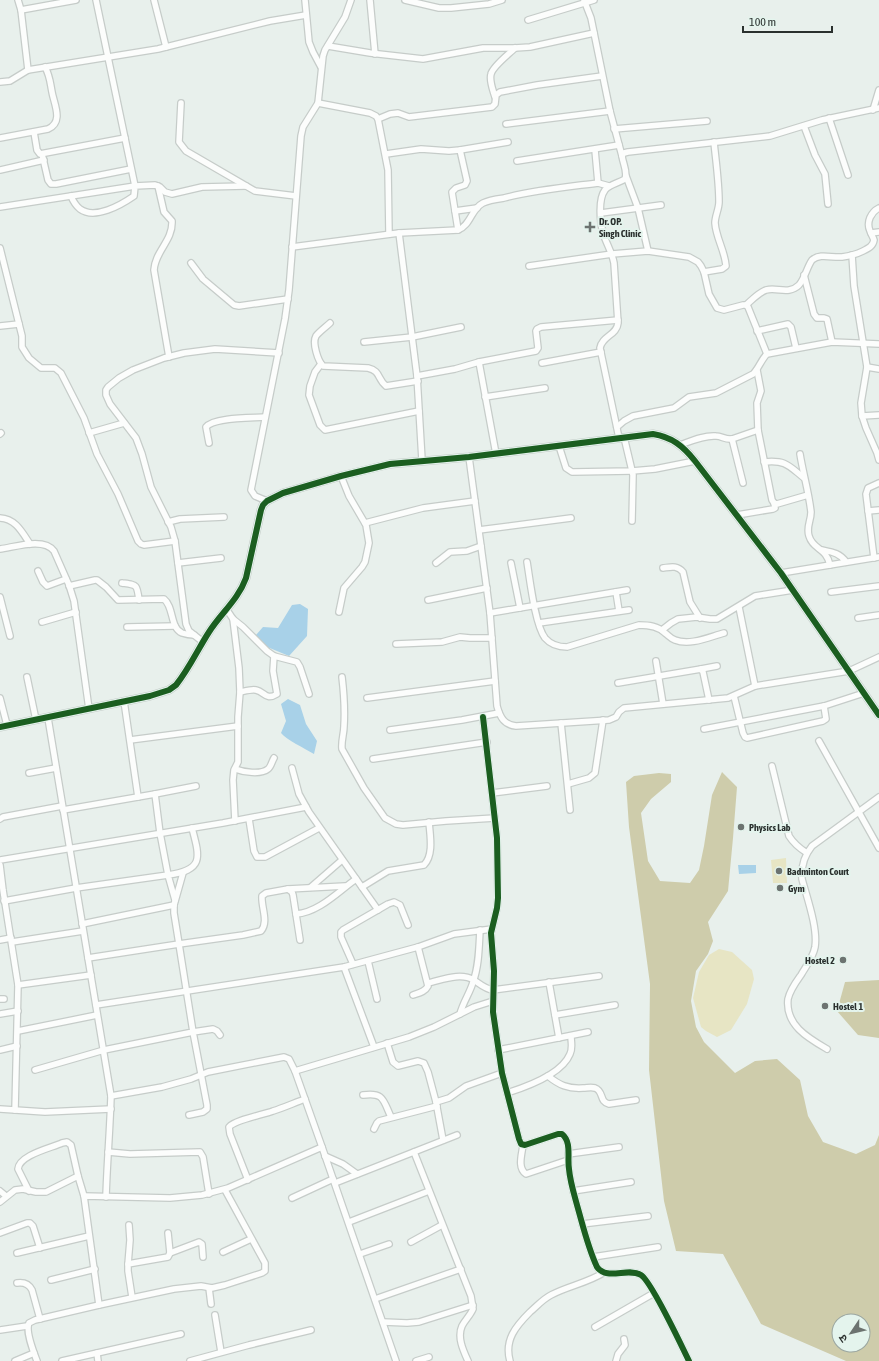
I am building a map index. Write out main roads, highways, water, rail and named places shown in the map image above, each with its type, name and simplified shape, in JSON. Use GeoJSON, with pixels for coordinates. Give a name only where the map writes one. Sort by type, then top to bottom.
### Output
{"type":"FeatureCollection","features":[{"type":"Feature","properties":{"kind":"water"},"geometry":{"type":"Polygon","coordinates":[[[300,604],[308,609],[307,636],[289,656],[260,644],[256,635],[263,627],[278,628],[292,605],[300,604]]]}},
{"type":"Feature","properties":{"kind":"water"},"geometry":{"type":"Polygon","coordinates":[[[288,699],[300,705],[306,724],[317,741],[314,754],[291,741],[281,733],[286,721],[281,704],[288,699]]]}},
{"type":"Feature","properties":{"kind":"water"},"geometry":{"type":"Polygon","coordinates":[[[738,865],[756,865],[756,873],[739,874],[738,865]]]}},
{"type":"Feature","properties":{"kind":"place","name":"Dr. OP. Singh Clinic"},"geometry":{"type":"Point","coordinates":[590,227]}},
{"type":"Feature","properties":{"kind":"place","name":"Physics Lab"},"geometry":{"type":"Point","coordinates":[741,827]}},
{"type":"Feature","properties":{"kind":"place","name":"Badminton Court"},"geometry":{"type":"Point","coordinates":[779,871]}},
{"type":"Feature","properties":{"kind":"place","name":"Gym"},"geometry":{"type":"Point","coordinates":[780,888]}},
{"type":"Feature","properties":{"kind":"place","name":"Hostel 2"},"geometry":{"type":"Point","coordinates":[843,960]}},
{"type":"Feature","properties":{"kind":"place","name":"Hostel 1"},"geometry":{"type":"Point","coordinates":[825,1006]}}]}
